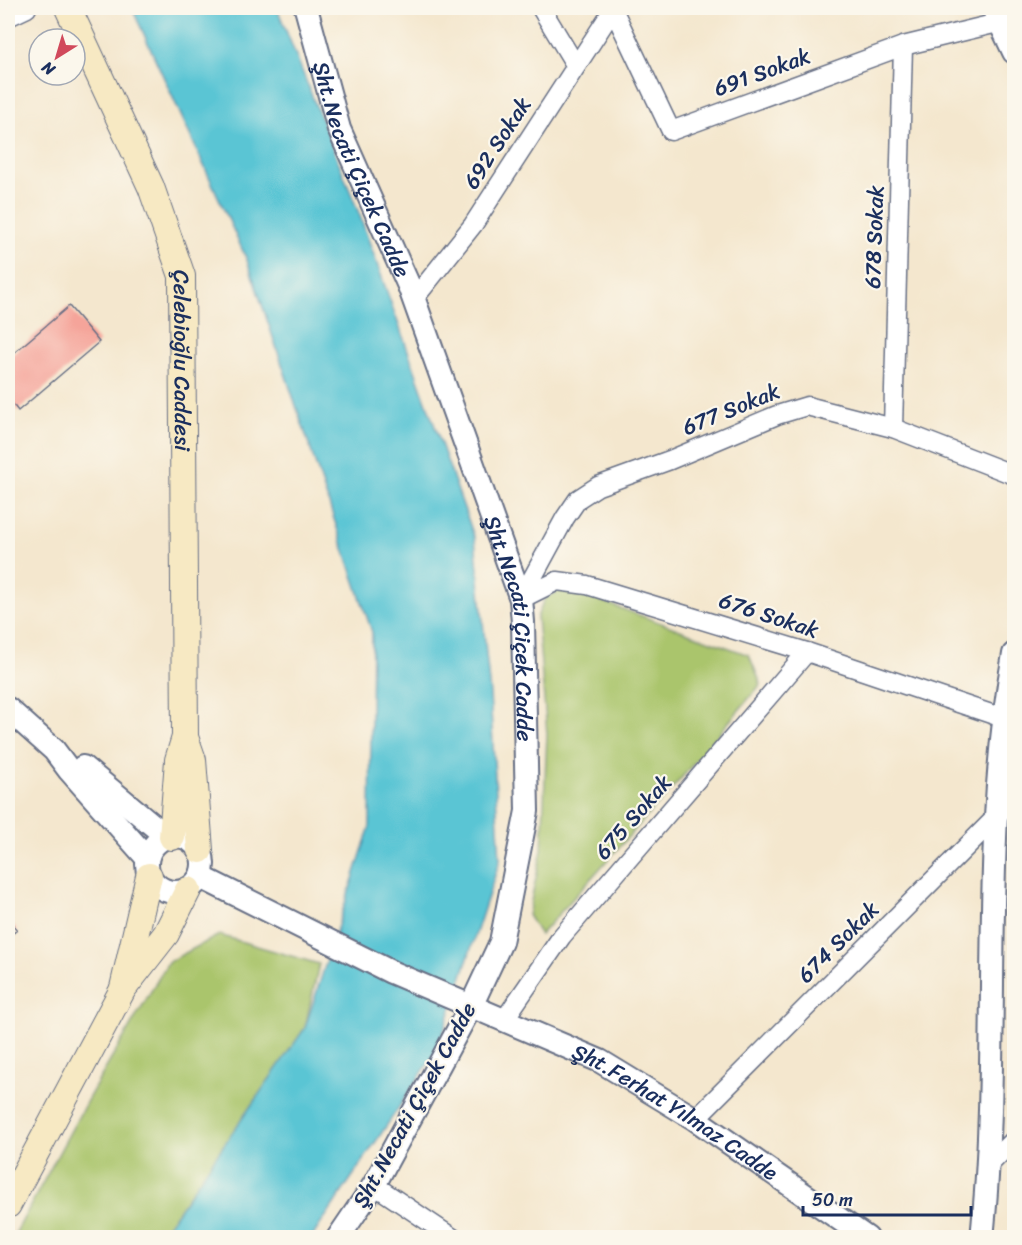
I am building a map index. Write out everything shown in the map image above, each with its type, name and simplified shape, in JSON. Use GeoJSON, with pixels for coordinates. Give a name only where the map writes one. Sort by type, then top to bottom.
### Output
{"type":"FeatureCollection","features":[{"type":"Feature","properties":{"kind":"main road","name":"Çelebioğlu Caddesi"},"geometry":{"type":"LineString","coordinates":[[68,8],[151,187],[182,276],[185,738],[178,760],[170,837]]}},
{"type":"Feature","properties":{"kind":"main road","name":"Çelebioğlu Caddesi"},"geometry":{"type":"LineString","coordinates":[[185,738],[193,760],[200,850]]}},
{"type":"Feature","properties":{"kind":"main road"},"geometry":{"type":"LineString","coordinates":[[123,989],[148,867]]}},
{"type":"Feature","properties":{"kind":"main road"},"geometry":{"type":"LineString","coordinates":[[8,1205],[123,989],[166,934],[194,883]]}},
{"type":"Feature","properties":{"kind":"street"},"geometry":{"type":"LineString","coordinates":[[8,17],[27,8]]}},
{"type":"Feature","properties":{"kind":"street","name":"Şht.Necati Çiçek Cadde"},"geometry":{"type":"LineString","coordinates":[[306,8],[339,129],[414,299],[521,599],[526,811],[501,942],[471,1006],[374,1185],[338,1238]]}},
{"type":"Feature","properties":{"kind":"street"},"geometry":{"type":"LineString","coordinates":[[541,8],[576,66]]}},
{"type":"Feature","properties":{"kind":"street","name":"692 Sokak"},"geometry":{"type":"LineString","coordinates":[[414,299],[473,225],[614,8]]}},
{"type":"Feature","properties":{"kind":"street","name":"691 Sokak"},"geometry":{"type":"LineString","coordinates":[[614,8],[672,131],[903,46],[1002,16]]}},
{"type":"Feature","properties":{"kind":"street"},"geometry":{"type":"LineString","coordinates":[[1002,16],[1014,52]]}},
{"type":"Feature","properties":{"kind":"street","name":"678 Sokak"},"geometry":{"type":"LineString","coordinates":[[893,428],[903,46]]}},
{"type":"Feature","properties":{"kind":"street","name":"677 Sokak"},"geometry":{"type":"LineString","coordinates":[[521,599],[578,499],[598,486],[670,460],[777,415],[807,406],[893,428],[1014,475]]}},
{"type":"Feature","properties":{"kind":"street","name":"676 Sokak"},"geometry":{"type":"LineString","coordinates":[[521,599],[557,581],[572,582],[632,597],[807,652],[1003,718]]}},
{"type":"Feature","properties":{"kind":"street","name":"675 Sokak"},"geometry":{"type":"LineString","coordinates":[[504,1020],[562,936],[807,652]]}},
{"type":"Feature","properties":{"kind":"street"},"geometry":{"type":"LineString","coordinates":[[982,1238],[990,1164],[995,818],[1003,718],[1014,654]]}},
{"type":"Feature","properties":{"kind":"street"},"geometry":{"type":"LineString","coordinates":[[8,710],[54,750],[148,867],[162,890],[171,892],[194,883],[203,868],[200,850],[186,838],[170,837],[151,848],[148,867]]}},
{"type":"Feature","properties":{"kind":"street"},"geometry":{"type":"LineString","coordinates":[[54,750],[76,761],[170,837]]}},
{"type":"Feature","properties":{"kind":"street","name":"674 Sokak"},"geometry":{"type":"LineString","coordinates":[[695,1119],[1014,799]]}},
{"type":"Feature","properties":{"kind":"street","name":"Şht.Ferhat Yılmaz Cadde"},"geometry":{"type":"LineString","coordinates":[[194,883],[391,972],[600,1061],[695,1119],[867,1238]]}},
{"type":"Feature","properties":{"kind":"street"},"geometry":{"type":"LineString","coordinates":[[990,1164],[1014,1140]]}},
{"type":"Feature","properties":{"kind":"street"},"geometry":{"type":"LineString","coordinates":[[374,1185],[453,1238]]}},
{"type":"Feature","properties":{"kind":"green space"},"geometry":{"type":"Polygon","coordinates":[[[565,588],[749,655],[761,684],[678,782],[540,935],[528,915],[542,850],[547,734],[537,617],[545,598],[565,588]]]}},
{"type":"Feature","properties":{"kind":"green space"},"geometry":{"type":"Polygon","coordinates":[[[219,935],[319,964],[305,1028],[160,1237],[13,1238],[89,1097],[168,962],[219,935]]]}},
{"type":"Feature","properties":{"kind":"water"},"geometry":{"type":"Polygon","coordinates":[[[132,8],[277,8],[360,216],[475,539],[490,694],[500,860],[438,1049],[312,1237],[160,1237],[305,1028],[370,826],[372,632],[247,260],[132,8]]]}},
{"type":"Feature","properties":{"kind":"building"},"geometry":{"type":"Polygon","coordinates":[[[69,306],[99,342],[18,411],[8,398],[8,358],[69,306]]]}},
{"type":"Feature","properties":{"kind":"building"},"geometry":{"type":"Polygon","coordinates":[[[8,918],[17,930],[8,937],[8,918]]]}}]}
